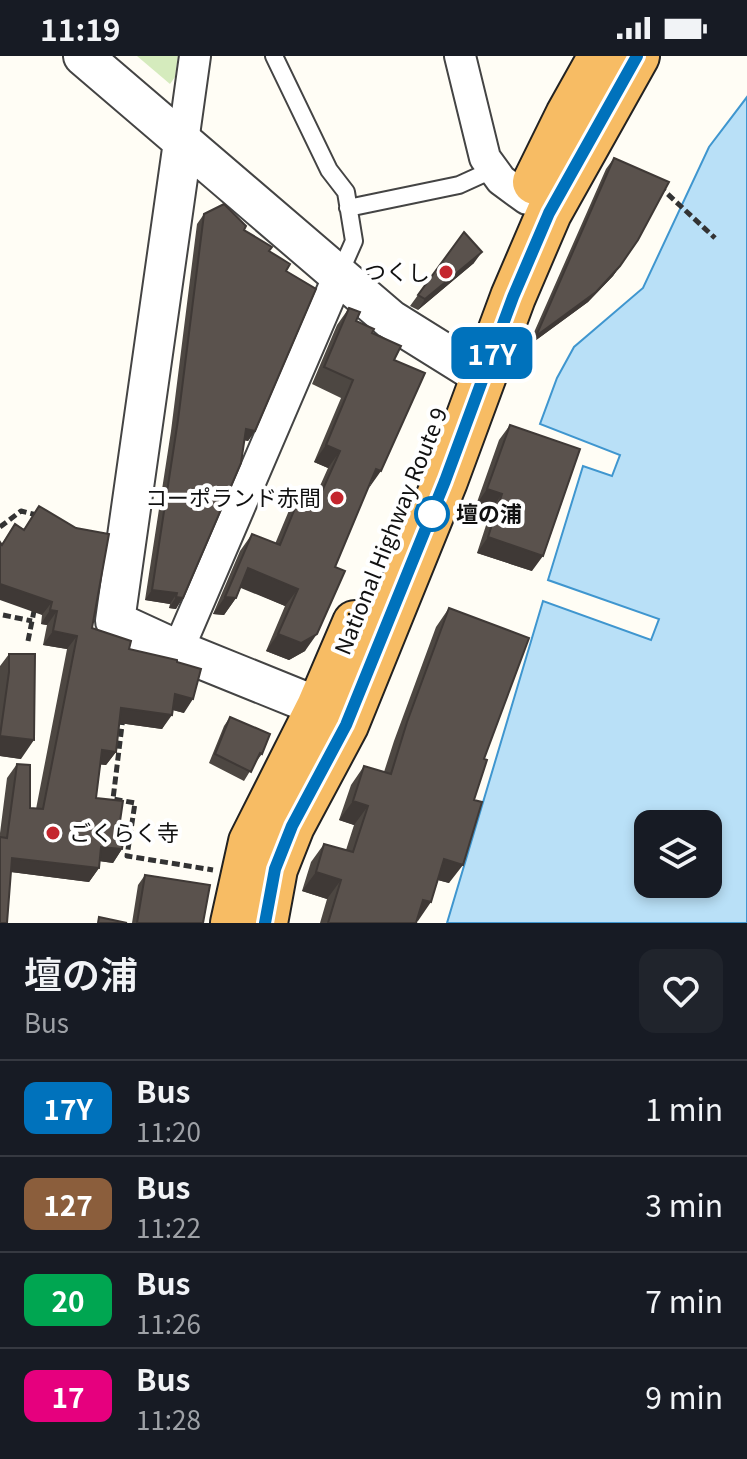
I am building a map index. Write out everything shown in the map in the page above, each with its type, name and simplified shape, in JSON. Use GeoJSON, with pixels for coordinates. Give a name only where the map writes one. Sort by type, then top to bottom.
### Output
{"type":"FeatureCollection","features":[{"type":"Feature","properties":{"kind":"highway","name":"National Highway Route 9"},"geometry":{"type":"LineString","coordinates":[[470,370],[527,199],[601,56]]}},
{"type":"Feature","properties":{"kind":"highway","name":"National Highway Route 9"},"geometry":{"type":"LineString","coordinates":[[265,923],[275,869],[409,496],[549,213],[637,56]]}},
{"type":"Feature","properties":{"kind":"highway","name":"National Highway Route 9"},"geometry":{"type":"LineString","coordinates":[[233,923],[251,842],[332,716]]}},
{"type":"Feature","properties":{"kind":"street"},"geometry":{"type":"LineString","coordinates":[[83,56],[390,319],[470,370]]}},
{"type":"Feature","properties":{"kind":"street"},"geometry":{"type":"LineString","coordinates":[[195,56],[115,621],[332,716]]}},
{"type":"Feature","properties":{"kind":"street"},"geometry":{"type":"LineString","coordinates":[[460,56],[482,150],[492,170],[527,199]]}},
{"type":"Feature","properties":{"kind":"street"},"geometry":{"type":"LineString","coordinates":[[178,650],[339,275]]}},
{"type":"Feature","properties":{"kind":"lane"},"geometry":{"type":"LineString","coordinates":[[274,56],[329,170],[343,188],[354,241],[339,275]]}},
{"type":"Feature","properties":{"kind":"lane"},"geometry":{"type":"LineString","coordinates":[[348,208],[459,185],[492,170]]}},
{"type":"Feature","properties":{"kind":"path"},"geometry":{"type":"LineString","coordinates":[[658,185],[715,238]]}},
{"type":"Feature","properties":{"kind":"path"},"geometry":{"type":"LineString","coordinates":[[0,527],[21,511],[46,520]]}},
{"type":"Feature","properties":{"kind":"path"},"geometry":{"type":"LineString","coordinates":[[28,641],[37,597]]}},
{"type":"Feature","properties":{"kind":"path"},"geometry":{"type":"LineString","coordinates":[[3,615],[32,621]]}},
{"type":"Feature","properties":{"kind":"path"},"geometry":{"type":"LineString","coordinates":[[125,707],[113,799],[135,803],[127,856],[222,871]]}},
{"type":"Feature","properties":{"kind":"green space"},"geometry":{"type":"Polygon","coordinates":[[[137,56],[178,56],[175,77],[170,84],[137,56]]]}},
{"type":"Feature","properties":{"kind":"water"},"geometry":{"type":"Polygon","coordinates":[[[747,97],[747,923],[447,923],[543,601],[651,640],[659,619],[548,580],[583,466],[612,476],[620,455],[540,424],[557,378],[574,347],[643,288],[709,147],[747,97]]]}},
{"type":"Feature","properties":{"kind":"building"},"geometry":{"type":"Polygon","coordinates":[[[614,158],[669,182],[638,240],[620,266],[596,292],[536,336],[614,158]]]}},
{"type":"Feature","properties":{"kind":"building"},"geometry":{"type":"Polygon","coordinates":[[[224,204],[246,226],[244,230],[272,247],[269,251],[290,264],[286,271],[316,289],[255,431],[246,429],[241,463],[183,598],[176,597],[177,593],[152,590],[178,420],[204,214],[224,204]]]}},
{"type":"Feature","properties":{"kind":"building"},"geometry":{"type":"Polygon","coordinates":[[[464,232],[482,252],[425,299],[418,295],[464,232]]]}},
{"type":"Feature","properties":{"kind":"building"},"geometry":{"type":"Polygon","coordinates":[[[349,308],[360,312],[356,321],[374,329],[372,333],[401,346],[394,360],[425,373],[381,471],[376,469],[335,567],[345,571],[317,634],[301,643],[278,634],[298,589],[248,568],[236,598],[225,597],[252,534],[280,545],[302,491],[319,498],[340,451],[326,445],[353,380],[324,367],[349,308]]]}},
{"type":"Feature","properties":{"kind":"building"},"geometry":{"type":"Polygon","coordinates":[[[510,425],[580,449],[543,556],[488,537],[502,494],[487,489],[510,425]]]}},
{"type":"Feature","properties":{"kind":"building"},"geometry":{"type":"Polygon","coordinates":[[[39,506],[76,528],[109,534],[92,628],[131,641],[129,649],[201,669],[193,699],[175,694],[172,715],[121,708],[116,752],[102,750],[96,798],[123,801],[119,828],[125,828],[122,849],[101,847],[99,868],[12,858],[7,923],[0,923],[0,837],[7,838],[17,764],[30,765],[30,808],[43,809],[77,636],[53,631],[57,611],[50,610],[52,602],[0,584],[0,542],[2,545],[15,524],[24,530],[39,506]]]}},
{"type":"Feature","properties":{"kind":"building"},"geometry":{"type":"Polygon","coordinates":[[[449,608],[529,638],[484,759],[487,760],[474,800],[482,802],[463,865],[444,859],[431,902],[423,900],[416,923],[328,923],[341,880],[316,872],[324,844],[353,852],[368,806],[353,801],[364,766],[391,774],[449,608]]]}},
{"type":"Feature","properties":{"kind":"building"},"geometry":{"type":"Polygon","coordinates":[[[9,654],[35,654],[34,740],[0,736],[9,654]]]}},
{"type":"Feature","properties":{"kind":"building"},"geometry":{"type":"Polygon","coordinates":[[[230,717],[270,734],[251,772],[215,754],[230,717]]]}},
{"type":"Feature","properties":{"kind":"building"},"geometry":{"type":"Polygon","coordinates":[[[145,875],[210,885],[203,923],[137,923],[145,875]]]}},
{"type":"Feature","properties":{"kind":"building"},"geometry":{"type":"Polygon","coordinates":[[[99,917],[127,923],[98,923],[99,917]]]}},
{"type":"Feature","properties":{"kind":"bus line","name":"17Y"},"geometry":{"type":"LineString","coordinates":[[265,923],[275,869],[292,826],[346,725],[445,481],[513,297],[549,213],[637,56]]}},
{"type":"Feature","properties":{"kind":"place","name":"つくし"},"geometry":{"type":"Point","coordinates":[446,272]}},
{"type":"Feature","properties":{"kind":"place","name":"コーポランド赤間"},"geometry":{"type":"Point","coordinates":[337,498]}},
{"type":"Feature","properties":{"kind":"place","name":"壇の浦"},"geometry":{"type":"Point","coordinates":[432,514]}},
{"type":"Feature","properties":{"kind":"place","name":"ごくらく寺"},"geometry":{"type":"Point","coordinates":[53,833]}}]}
